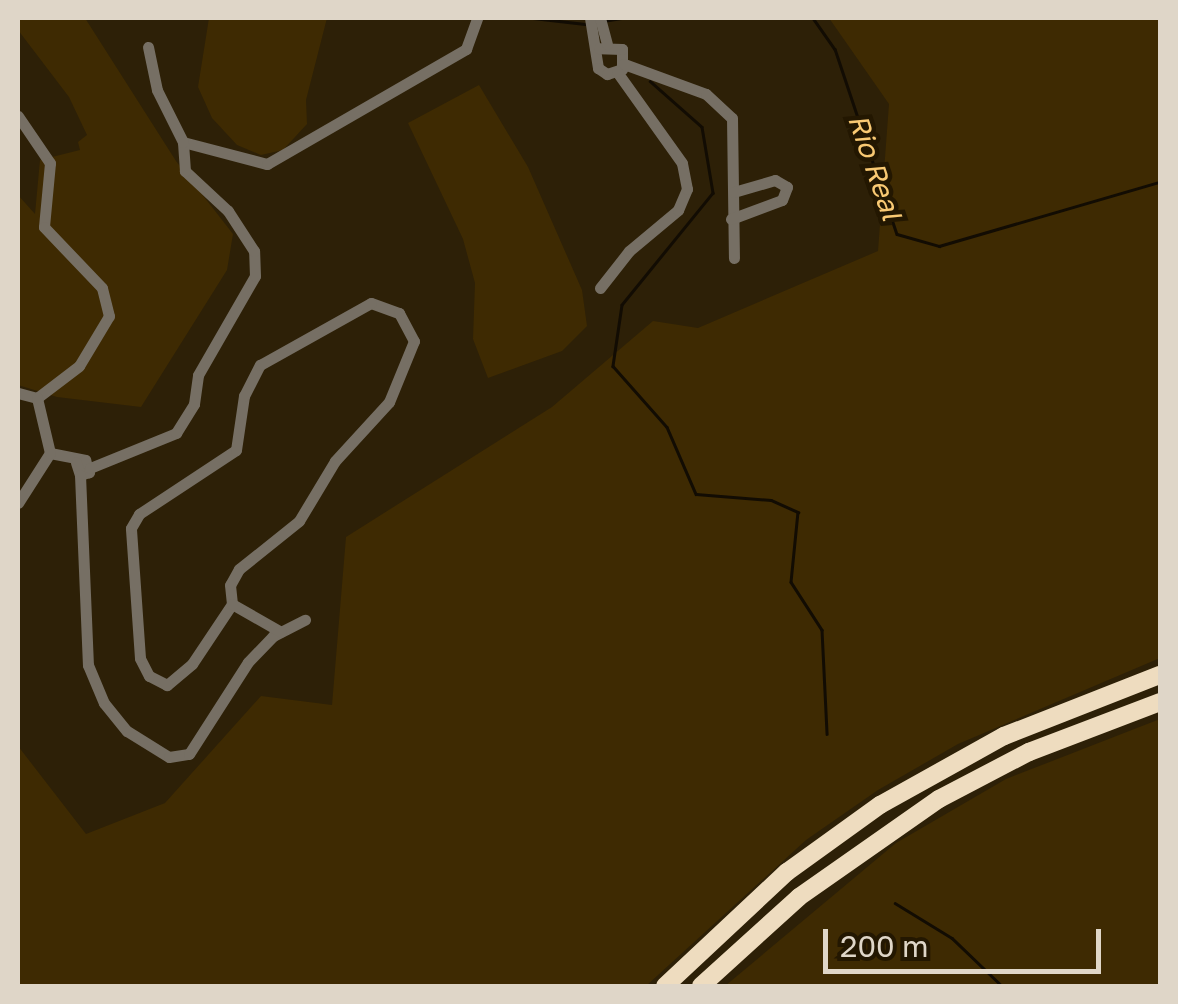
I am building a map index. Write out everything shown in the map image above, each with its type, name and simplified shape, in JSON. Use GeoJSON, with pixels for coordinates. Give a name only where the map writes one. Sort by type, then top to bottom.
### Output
{"type":"FeatureCollection","features":[{"type":"Feature","properties":{"kind":"highway"},"geometry":{"type":"LineString","coordinates":[[666,986],[787,872],[880,805],[1004,736],[1160,675]]}},
{"type":"Feature","properties":{"kind":"highway"},"geometry":{"type":"LineString","coordinates":[[701,986],[799,897],[939,799],[1029,752],[1160,702]]}},
{"type":"Feature","properties":{"kind":"street"},"geometry":{"type":"LineString","coordinates":[[590,18],[599,26],[603,46],[598,68],[621,68],[722,105],[736,129],[731,219],[734,258]]}},
{"type":"Feature","properties":{"kind":"street"},"geometry":{"type":"LineString","coordinates":[[183,142],[266,164],[466,49],[477,20]]}},
{"type":"Feature","properties":{"kind":"street"},"geometry":{"type":"LineString","coordinates":[[600,288],[629,251],[678,210],[686,189],[682,162],[621,68],[622,49],[603,46]]}},
{"type":"Feature","properties":{"kind":"street"},"geometry":{"type":"LineString","coordinates":[[50,453],[82,469],[176,433],[194,404],[198,375],[255,276],[254,251],[228,210],[186,171],[183,142],[157,90],[148,47]]}},
{"type":"Feature","properties":{"kind":"street"},"geometry":{"type":"LineString","coordinates":[[18,116],[50,163],[44,226],[102,288],[109,316],[79,366],[36,398]]}},
{"type":"Feature","properties":{"kind":"street"},"geometry":{"type":"LineString","coordinates":[[731,219],[787,194],[775,180],[734,192]]}},
{"type":"Feature","properties":{"kind":"street"},"geometry":{"type":"LineString","coordinates":[[371,303],[399,313],[414,342],[406,372],[360,439],[335,461],[299,520],[238,569],[230,585],[232,604],[192,664],[167,686],[148,676],[140,658],[131,528],[164,495],[236,450],[244,396],[260,365],[371,303]]}},
{"type":"Feature","properties":{"kind":"street"},"geometry":{"type":"LineString","coordinates":[[18,393],[36,398]]}},
{"type":"Feature","properties":{"kind":"street"},"geometry":{"type":"LineString","coordinates":[[18,503],[50,453],[36,398]]}},
{"type":"Feature","properties":{"kind":"street"},"geometry":{"type":"LineString","coordinates":[[82,469],[88,665],[104,703],[127,731],[169,757],[189,754],[248,662],[282,632],[305,620]]}},
{"type":"Feature","properties":{"kind":"street"},"geometry":{"type":"LineString","coordinates":[[232,604],[282,632]]}},
{"type":"Feature","properties":{"kind":"shaded area"},"geometry":{"type":"Polygon","coordinates":[[[18,18],[85,18],[176,161],[233,234],[227,270],[141,407],[57,397],[18,385],[18,195],[35,214],[40,160],[80,150],[78,142],[87,135],[69,97],[18,30],[18,18]]]}},
{"type":"Feature","properties":{"kind":"shaded area"},"geometry":{"type":"Polygon","coordinates":[[[209,18],[327,18],[306,100],[307,124],[283,150],[261,155],[237,145],[212,118],[198,87],[209,18]]]}},
{"type":"Feature","properties":{"kind":"shaded area"},"geometry":{"type":"Polygon","coordinates":[[[829,18],[1160,18],[1160,658],[958,744],[878,790],[806,840],[646,986],[18,986],[18,746],[86,834],[165,803],[261,696],[332,705],[346,537],[552,407],[653,321],[698,328],[878,251],[889,104],[829,18]]]}},
{"type":"Feature","properties":{"kind":"shaded area"},"geometry":{"type":"Polygon","coordinates":[[[479,85],[528,167],[582,290],[587,326],[562,351],[488,378],[473,339],[475,283],[463,239],[408,123],[479,85]]]}},
{"type":"Feature","properties":{"kind":"shaded area"},"geometry":{"type":"Polygon","coordinates":[[[1160,719],[1160,986],[725,986],[896,843],[1006,779],[1160,719]]]}},
{"type":"Feature","properties":{"kind":"waterway","name":"Rio Real"},"geometry":{"type":"LineString","coordinates":[[533,18],[585,24]]}},
{"type":"Feature","properties":{"kind":"waterway","name":"Rio Real"},"geometry":{"type":"LineString","coordinates":[[603,21],[621,18]]}},
{"type":"Feature","properties":{"kind":"waterway","name":"Rio Real"},"geometry":{"type":"LineString","coordinates":[[813,18],[835,49],[897,234],[939,246],[1160,182]]}},
{"type":"Feature","properties":{"kind":"waterway"},"geometry":{"type":"LineString","coordinates":[[650,81],[702,127],[713,193],[622,305],[613,366],[667,427],[696,494],[771,500],[798,512],[791,582],[822,630],[827,734]]}},
{"type":"Feature","properties":{"kind":"waterway"},"geometry":{"type":"LineString","coordinates":[[895,903],[952,938],[1002,986]]}}]}
